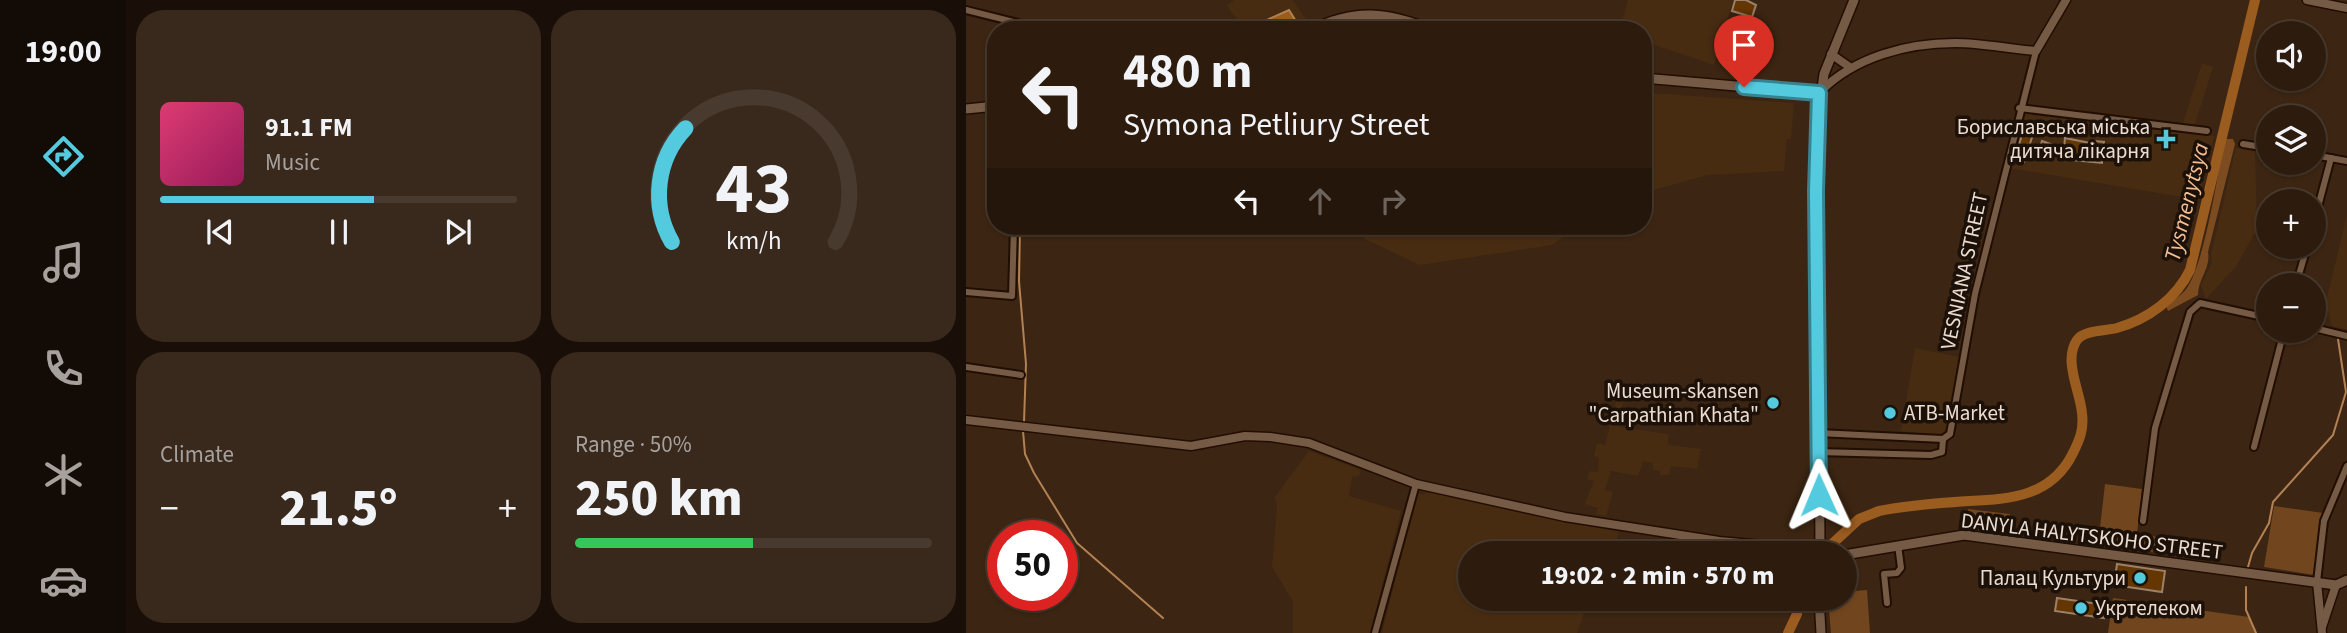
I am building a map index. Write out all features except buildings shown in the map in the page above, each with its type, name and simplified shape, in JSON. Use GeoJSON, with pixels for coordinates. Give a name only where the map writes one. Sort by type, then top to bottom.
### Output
{"type":"FeatureCollection","features":[{"type":"Feature","properties":{"kind":"main road"},"geometry":{"type":"LineString","coordinates":[[1819,541],[1816,188],[1819,93],[1831,54],[1854,0]]}},
{"type":"Feature","properties":{"kind":"main road"},"geometry":{"type":"LineString","coordinates":[[1331,21],[1339,17],[1370,13],[1407,21]]}},
{"type":"Feature","properties":{"kind":"main road"},"geometry":{"type":"LineString","coordinates":[[1652,79],[1819,93]]}},
{"type":"Feature","properties":{"kind":"main road"},"geometry":{"type":"LineString","coordinates":[[966,109],[987,107]]}},
{"type":"Feature","properties":{"kind":"main road","name":"DANYLA HALYTSKOHO STREET"},"geometry":{"type":"LineString","coordinates":[[1857,553],[1955,536],[1991,537],[2336,585]]}},
{"type":"Feature","properties":{"kind":"main road"},"geometry":{"type":"LineString","coordinates":[[2336,585],[2347,580]]}},
{"type":"Feature","properties":{"kind":"main road"},"geometry":{"type":"LineString","coordinates":[[1820,611],[1821,633]]}},
{"type":"Feature","properties":{"kind":"street"},"geometry":{"type":"LineString","coordinates":[[1819,93],[1850,68],[1872,57],[1954,43],[2036,51],[2066,0]]}},
{"type":"Feature","properties":{"kind":"street"},"geometry":{"type":"LineString","coordinates":[[2307,0],[2347,8]]}},
{"type":"Feature","properties":{"kind":"street"},"geometry":{"type":"LineString","coordinates":[[966,10],[1010,21]]}},
{"type":"Feature","properties":{"kind":"street","name":"VESNIANA STREET"},"geometry":{"type":"LineString","coordinates":[[1943,439],[1950,434],[1975,294],[2019,108],[2036,51]]}},
{"type":"Feature","properties":{"kind":"street"},"geometry":{"type":"LineString","coordinates":[[1831,54],[1850,68]]}},
{"type":"Feature","properties":{"kind":"street"},"geometry":{"type":"LineString","coordinates":[[2019,108],[2207,131]]}},
{"type":"Feature","properties":{"kind":"street"},"geometry":{"type":"LineString","coordinates":[[2243,144],[2256,146]]}},
{"type":"Feature","properties":{"kind":"street"},"geometry":{"type":"LineString","coordinates":[[2326,157],[2347,161]]}},
{"type":"Feature","properties":{"kind":"street"},"geometry":{"type":"LineString","coordinates":[[2323,189],[2331,158]]}},
{"type":"Feature","properties":{"kind":"street"},"geometry":{"type":"LineString","coordinates":[[966,292],[1012,296],[1014,235]]}},
{"type":"Feature","properties":{"kind":"street"},"geometry":{"type":"LineString","coordinates":[[2143,520],[2155,428],[2190,312],[2200,303],[2256,315]]}},
{"type":"Feature","properties":{"kind":"street"},"geometry":{"type":"LineString","coordinates":[[2326,331],[2347,336]]}},
{"type":"Feature","properties":{"kind":"street"},"geometry":{"type":"LineString","coordinates":[[2254,447],[2281,343]]}},
{"type":"Feature","properties":{"kind":"street"},"geometry":{"type":"LineString","coordinates":[[966,367],[1021,375]]}},
{"type":"Feature","properties":{"kind":"street"},"geometry":{"type":"LineString","coordinates":[[966,420],[1191,446],[1245,436],[1309,443],[1416,484],[1625,528],[1740,541]]}},
{"type":"Feature","properties":{"kind":"street"},"geometry":{"type":"LineString","coordinates":[[1818,433],[1943,439],[1942,452],[1931,455],[1818,452]]}},
{"type":"Feature","properties":{"kind":"street"},"geometry":{"type":"LineString","coordinates":[[2322,630],[2317,582],[2324,521],[2347,466]]}},
{"type":"Feature","properties":{"kind":"street"},"geometry":{"type":"LineString","coordinates":[[1375,633],[1416,484]]}},
{"type":"Feature","properties":{"kind":"street"},"geometry":{"type":"LineString","coordinates":[[1887,603],[1884,574],[1896,573],[1901,568],[1898,545]]}},
{"type":"Feature","properties":{"kind":"street"},"geometry":{"type":"LineString","coordinates":[[2322,630],[2336,585]]}},
{"type":"Feature","properties":{"kind":"shaded area"},"geometry":{"type":"Polygon","coordinates":[[[1234,0],[1293,0],[1307,21],[1238,21],[1227,5],[1234,0]]]}},
{"type":"Feature","properties":{"kind":"shaded area"},"geometry":{"type":"Polygon","coordinates":[[[1628,0],[1733,0],[1714,65],[1652,44],[1652,21],[1622,21],[1628,0]]]}},
{"type":"Feature","properties":{"kind":"shaded area"},"geometry":{"type":"Polygon","coordinates":[[[1289,10],[1296,21],[1264,21],[1289,10]]]}},
{"type":"Feature","properties":{"kind":"shaded area"},"geometry":{"type":"Polygon","coordinates":[[[2202,63],[2213,67],[2194,127],[2183,123],[2202,63]]]}},
{"type":"Feature","properties":{"kind":"shaded area"},"geometry":{"type":"Polygon","coordinates":[[[1652,93],[1794,103],[1791,139],[1787,139],[1784,171],[1707,175],[1652,190],[1652,93]]]}},
{"type":"Feature","properties":{"kind":"shaded area"},"geometry":{"type":"Polygon","coordinates":[[[2021,112],[2214,136],[2199,200],[2009,168],[2021,112]]]}},
{"type":"Feature","properties":{"kind":"shaded area"},"geometry":{"type":"Polygon","coordinates":[[[2224,139],[2233,139],[2235,144],[2198,295],[2168,311],[2166,306],[2187,288],[2200,258],[2224,139]]]}},
{"type":"Feature","properties":{"kind":"shaded area"},"geometry":{"type":"Polygon","coordinates":[[[2236,148],[2255,149],[2256,231],[2237,265],[2206,299],[2201,285],[2212,263],[2211,254],[2236,148]]]}},
{"type":"Feature","properties":{"kind":"shaded area"},"geometry":{"type":"Polygon","coordinates":[[[2347,215],[2347,330],[2332,326],[2326,302],[2347,215]]]}},
{"type":"Feature","properties":{"kind":"shaded area"},"geometry":{"type":"Polygon","coordinates":[[[1365,235],[1565,235],[1552,245],[1420,265],[1365,239],[1365,235]]]}},
{"type":"Feature","properties":{"kind":"shaded area"},"geometry":{"type":"Polygon","coordinates":[[[1915,348],[1959,357],[1947,428],[1941,435],[1901,431],[1915,348]]]}},
{"type":"Feature","properties":{"kind":"shaded area"},"geometry":{"type":"Polygon","coordinates":[[[1616,401],[1623,403],[1619,427],[1668,434],[1668,445],[1701,449],[1697,469],[1671,466],[1669,475],[1660,475],[1660,471],[1653,470],[1653,463],[1643,461],[1638,476],[1611,471],[1605,490],[1613,492],[1606,516],[1596,514],[1598,508],[1585,504],[1594,481],[1587,479],[1590,471],[1598,472],[1599,458],[1594,456],[1597,443],[1605,445],[1616,401]]]}},
{"type":"Feature","properties":{"kind":"shaded area"},"geometry":{"type":"Polygon","coordinates":[[[1309,451],[1361,470],[1359,476],[1352,477],[1349,496],[1401,511],[1370,633],[1293,633],[1293,601],[1272,567],[1277,508],[1275,497],[1309,451]]]}},
{"type":"Feature","properties":{"kind":"shaded area"},"geometry":{"type":"Polygon","coordinates":[[[2105,484],[2142,489],[2137,534],[2165,538],[2163,553],[2098,545],[2105,484]]]}},
{"type":"Feature","properties":{"kind":"shaded area"},"geometry":{"type":"Polygon","coordinates":[[[1436,492],[1619,532],[1616,541],[1458,541],[1458,611],[1585,611],[1577,633],[1382,633],[1417,494],[1436,492]]]}},
{"type":"Feature","properties":{"kind":"shaded area"},"geometry":{"type":"Polygon","coordinates":[[[2274,506],[2323,513],[2314,575],[2264,567],[2274,506]]]}},
{"type":"Feature","properties":{"kind":"shaded area"},"geometry":{"type":"Polygon","coordinates":[[[1968,509],[2010,514],[2007,533],[1966,529],[1968,509]]]}},
{"type":"Feature","properties":{"kind":"shaded area"},"geometry":{"type":"Polygon","coordinates":[[[1867,590],[1870,633],[1831,633],[1829,611],[1857,611],[1857,591],[1867,590]]]}},
{"type":"Feature","properties":{"kind":"shaded area"},"geometry":{"type":"Polygon","coordinates":[[[2113,598],[2249,617],[2257,633],[2108,633],[2113,598]]]}},
{"type":"Feature","properties":{"kind":"waterway","name":"Tysmenytsya"},"geometry":{"type":"LineString","coordinates":[[1835,541],[1859,519],[1879,511],[2015,496],[2042,487],[2064,467],[2081,434],[2081,404],[2072,366],[2073,348],[2077,340],[2090,333],[2128,324],[2150,313],[2169,299],[2190,270],[2255,0]]}},
{"type":"Feature","properties":{"kind":"waterway"},"geometry":{"type":"LineString","coordinates":[[1020,235],[1019,281],[1026,364],[1024,422]]}},
{"type":"Feature","properties":{"kind":"waterway"},"geometry":{"type":"LineString","coordinates":[[2248,567],[2252,553],[2269,523],[2273,502],[2333,435],[2346,392],[2338,339]]}},
{"type":"Feature","properties":{"kind":"waterway"},"geometry":{"type":"LineString","coordinates":[[1023,431],[1025,454],[1034,473],[1077,543],[1163,618]]}},
{"type":"Feature","properties":{"kind":"waterway"},"geometry":{"type":"LineString","coordinates":[[2246,587],[2246,610],[2256,633]]}},
{"type":"Feature","properties":{"kind":"waterway","name":"Tysmenytsya"},"geometry":{"type":"LineString","coordinates":[[1788,633],[1797,614]]}},
{"type":"Feature","properties":{"kind":"place","name":"Бориславська міська дитяча лікарня"},"geometry":{"type":"Point","coordinates":[2166,139]}},
{"type":"Feature","properties":{"kind":"place","name":"Museum-skansen \"Carpathian Khata\""},"geometry":{"type":"Point","coordinates":[1773,403]}},
{"type":"Feature","properties":{"kind":"place","name":"ATB-Market"},"geometry":{"type":"Point","coordinates":[1890,413]}},
{"type":"Feature","properties":{"kind":"place","name":"Палац Культури"},"geometry":{"type":"Point","coordinates":[2140,578]}},
{"type":"Feature","properties":{"kind":"place","name":"Укртелеком"},"geometry":{"type":"Point","coordinates":[2081,608]}},
{"type":"Feature","properties":{"kind":"route"},"geometry":{"type":"LineString","coordinates":[[1744,87],[1819,93],[1816,191],[1819,495]]}}]}
